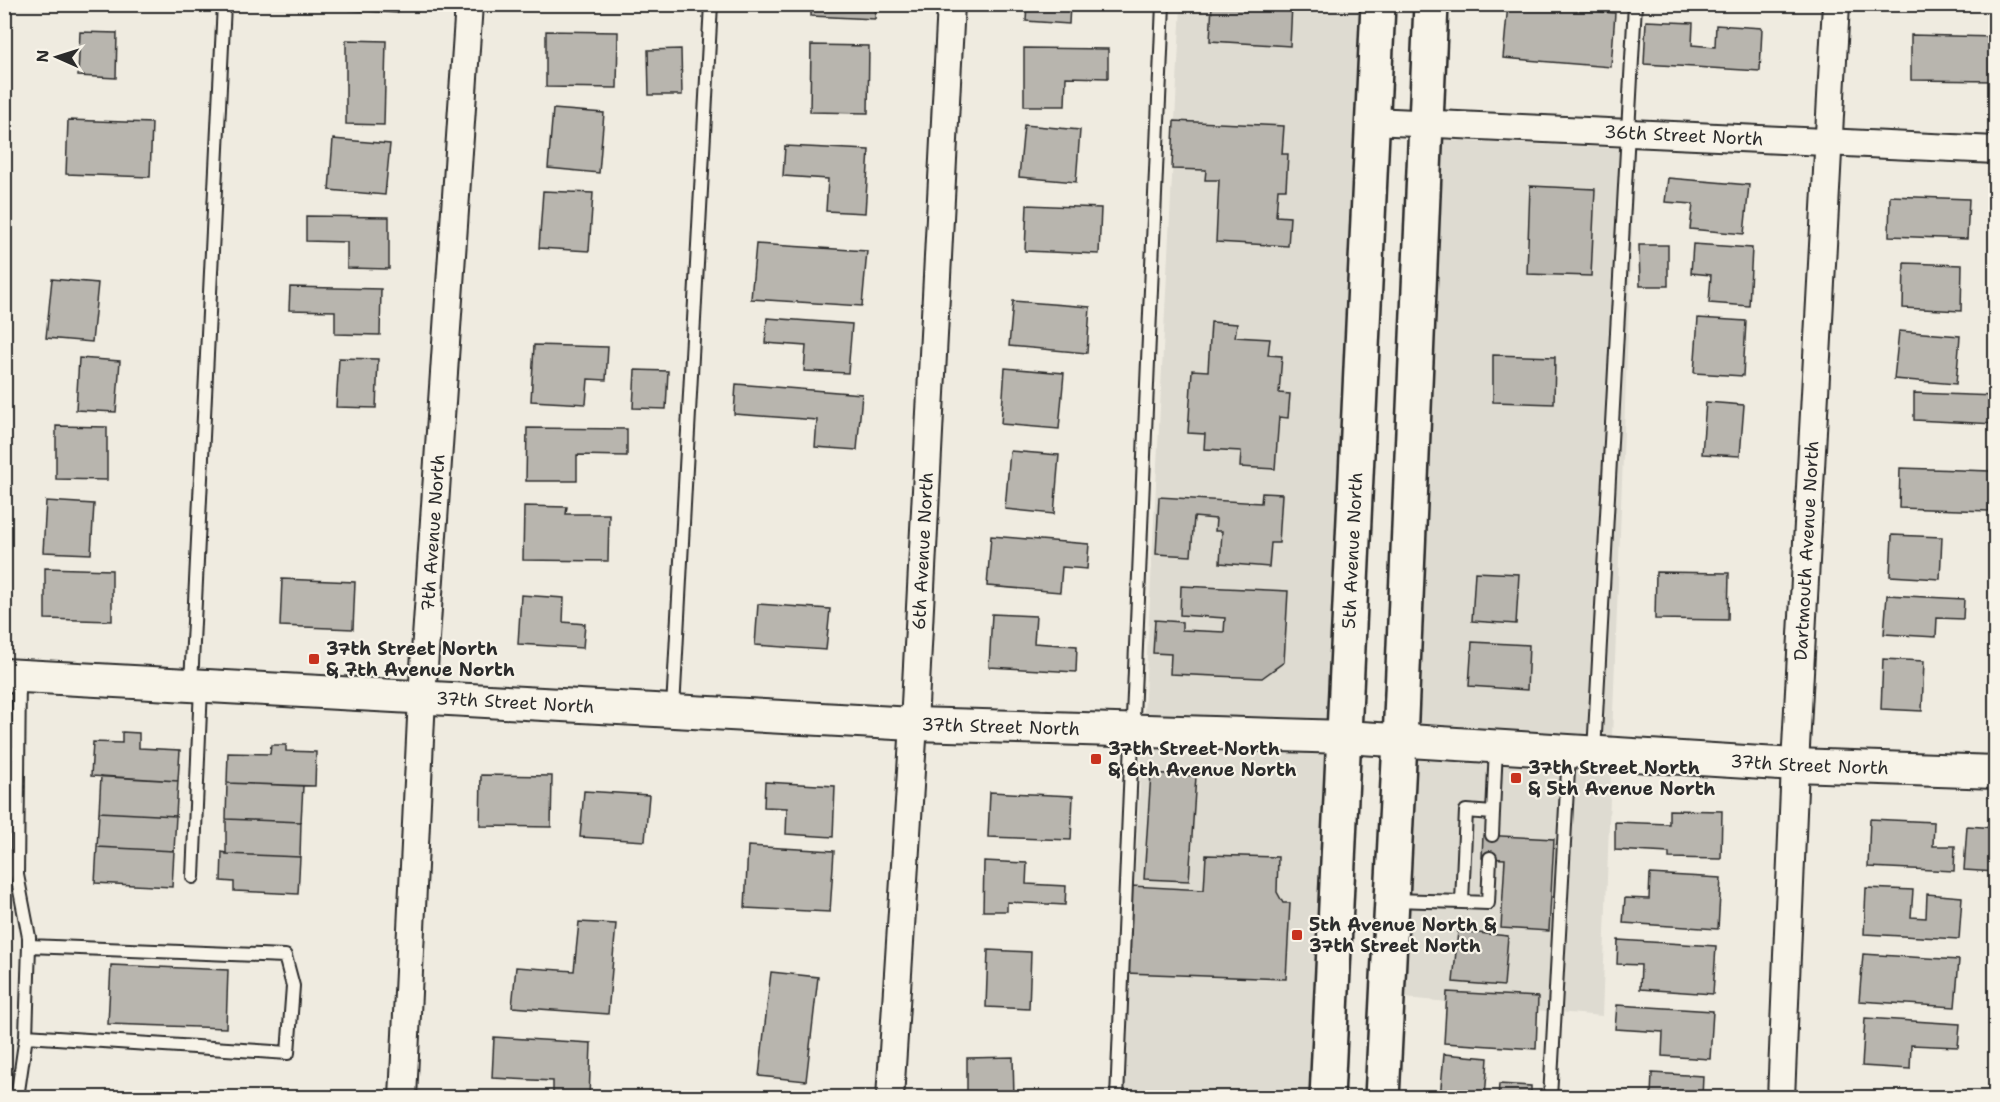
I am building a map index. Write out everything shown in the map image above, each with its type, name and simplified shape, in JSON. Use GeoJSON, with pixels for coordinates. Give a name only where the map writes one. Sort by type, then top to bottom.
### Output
{"type":"FeatureCollection","features":[{"type":"Feature","properties":{"kind":"main road","name":"5th Avenue North"},"geometry":{"type":"LineString","coordinates":[[1327,1098],[1378,4]]}},
{"type":"Feature","properties":{"kind":"main road"},"geometry":{"type":"LineString","coordinates":[[1382,1098],[1400,741],[1431,4]]}},
{"type":"Feature","properties":{"kind":"street","name":"7th Avenue North"},"geometry":{"type":"LineString","coordinates":[[403,1098],[422,697],[469,4]]}},
{"type":"Feature","properties":{"kind":"street","name":"6th Avenue North"},"geometry":{"type":"LineString","coordinates":[[890,1098],[914,724],[951,4]]}},
{"type":"Feature","properties":{"kind":"street","name":"Dartmouth Avenue North"},"geometry":{"type":"LineString","coordinates":[[1781,1098],[1795,765],[1836,4]]}},
{"type":"Feature","properties":{"kind":"street","name":"36th Street North"},"geometry":{"type":"LineString","coordinates":[[1372,121],[1995,150]]}},
{"type":"Feature","properties":{"kind":"street","name":"37th Street North"},"geometry":{"type":"LineString","coordinates":[[12,676],[914,724],[1345,737],[1795,765],[1995,772]]}},
{"type":"Feature","properties":{"kind":"lane"},"geometry":{"type":"LineString","coordinates":[[193,877],[196,686],[224,4]]}},
{"type":"Feature","properties":{"kind":"lane"},"geometry":{"type":"LineString","coordinates":[[673,711],[711,4]]}},
{"type":"Feature","properties":{"kind":"lane"},"geometry":{"type":"LineString","coordinates":[[1117,1098],[1163,4]]}},
{"type":"Feature","properties":{"kind":"lane"},"geometry":{"type":"LineString","coordinates":[[1550,1098],[1581,752],[1628,132],[1635,4]]}},
{"type":"Feature","properties":{"kind":"lane"},"geometry":{"type":"LineString","coordinates":[[12,676],[18,754],[17,875],[29,937],[26,1036],[18,1091],[12,1098]]}},
{"type":"Feature","properties":{"kind":"lane"},"geometry":{"type":"LineString","coordinates":[[1492,835],[1496,747]]}},
{"type":"Feature","properties":{"kind":"lane"},"geometry":{"type":"LineString","coordinates":[[4,753],[18,754]]}},
{"type":"Feature","properties":{"kind":"lane"},"geometry":{"type":"LineString","coordinates":[[1462,902],[1466,811],[1493,813]]}},
{"type":"Feature","properties":{"kind":"lane"},"geometry":{"type":"LineString","coordinates":[[1391,899],[1488,903],[1490,858]]}},
{"type":"Feature","properties":{"kind":"lane"},"geometry":{"type":"LineString","coordinates":[[26,1036],[288,1053],[293,986],[285,956],[29,946]]}},
{"type":"Feature","properties":{"kind":"shaded area"},"geometry":{"type":"Polygon","coordinates":[[[1181,5],[1360,5],[1327,720],[1144,714],[1181,5]]]}},
{"type":"Feature","properties":{"kind":"shaded area"},"geometry":{"type":"Polygon","coordinates":[[[1443,140],[1635,149],[1612,738],[1419,726],[1443,140]]]}},
{"type":"Feature","properties":{"kind":"shaded area"},"geometry":{"type":"Polygon","coordinates":[[[1142,747],[1326,753],[1308,1097],[1123,1098],[1142,747]]]}},
{"type":"Feature","properties":{"kind":"shaded area"},"geometry":{"type":"Polygon","coordinates":[[[1417,758],[1611,770],[1602,1016],[1405,998],[1417,758]]]}},
{"type":"Feature","properties":{"kind":"building"},"geometry":{"type":"Polygon","coordinates":[[[350,4],[397,4],[397,13],[350,10],[350,4]]]}},
{"type":"Feature","properties":{"kind":"building"},"geometry":{"type":"Polygon","coordinates":[[[811,4],[876,4],[875,19],[811,16],[811,4]]]}},
{"type":"Feature","properties":{"kind":"building"},"geometry":{"type":"Polygon","coordinates":[[[1027,4],[1070,4],[1069,24],[1026,21],[1027,4]]]}},
{"type":"Feature","properties":{"kind":"building"},"geometry":{"type":"Polygon","coordinates":[[[1212,4],[1292,4],[1290,46],[1210,41],[1212,4]]]}},
{"type":"Feature","properties":{"kind":"building"},"geometry":{"type":"Polygon","coordinates":[[[1508,4],[1615,13],[1611,67],[1503,58],[1508,4]]]}},
{"type":"Feature","properties":{"kind":"building"},"geometry":{"type":"Polygon","coordinates":[[[1646,21],[1693,23],[1692,45],[1715,47],[1716,25],[1762,28],[1760,71],[1644,64],[1646,21]]]}},
{"type":"Feature","properties":{"kind":"building"},"geometry":{"type":"Polygon","coordinates":[[[546,31],[618,32],[617,88],[546,87],[546,31]]]}},
{"type":"Feature","properties":{"kind":"building"},"geometry":{"type":"Polygon","coordinates":[[[80,32],[117,33],[116,78],[78,76],[80,32]]]}},
{"type":"Feature","properties":{"kind":"building"},"geometry":{"type":"Polygon","coordinates":[[[1911,35],[1996,37],[1996,81],[1911,80],[1911,35]]]}},
{"type":"Feature","properties":{"kind":"building"},"geometry":{"type":"Polygon","coordinates":[[[346,40],[386,41],[384,125],[346,124],[346,40]]]}},
{"type":"Feature","properties":{"kind":"building"},"geometry":{"type":"Polygon","coordinates":[[[811,45],[869,46],[868,113],[810,112],[811,45]]]}},
{"type":"Feature","properties":{"kind":"building"},"geometry":{"type":"Polygon","coordinates":[[[1024,48],[1108,49],[1108,78],[1066,77],[1065,106],[1024,106],[1024,48]]]}},
{"type":"Feature","properties":{"kind":"building"},"geometry":{"type":"Polygon","coordinates":[[[681,49],[682,95],[649,95],[648,50],[681,49]]]}},
{"type":"Feature","properties":{"kind":"building"},"geometry":{"type":"Polygon","coordinates":[[[553,109],[604,113],[599,173],[548,168],[553,109]]]}},
{"type":"Feature","properties":{"kind":"building"},"geometry":{"type":"Polygon","coordinates":[[[68,120],[152,123],[150,177],[66,174],[68,120]]]}},
{"type":"Feature","properties":{"kind":"building"},"geometry":{"type":"Polygon","coordinates":[[[1174,121],[1284,126],[1282,154],[1288,154],[1286,189],[1278,189],[1276,216],[1290,217],[1288,246],[1216,242],[1219,180],[1205,180],[1206,170],[1172,169],[1174,121]]]}},
{"type":"Feature","properties":{"kind":"building"},"geometry":{"type":"Polygon","coordinates":[[[1024,125],[1080,130],[1076,182],[1019,177],[1024,125]]]}},
{"type":"Feature","properties":{"kind":"building"},"geometry":{"type":"Polygon","coordinates":[[[333,139],[390,144],[385,195],[329,190],[333,139]]]}},
{"type":"Feature","properties":{"kind":"building"},"geometry":{"type":"Polygon","coordinates":[[[785,146],[869,150],[865,213],[826,211],[828,179],[783,176],[785,146]]]}},
{"type":"Feature","properties":{"kind":"building"},"geometry":{"type":"Polygon","coordinates":[[[1668,178],[1749,185],[1744,234],[1690,229],[1693,204],[1665,202],[1668,178]]]}},
{"type":"Feature","properties":{"kind":"building"},"geometry":{"type":"Polygon","coordinates":[[[1530,186],[1595,189],[1591,276],[1527,274],[1530,186]]]}},
{"type":"Feature","properties":{"kind":"building"},"geometry":{"type":"Polygon","coordinates":[[[543,191],[593,193],[589,251],[539,248],[543,191]]]}},
{"type":"Feature","properties":{"kind":"building"},"geometry":{"type":"Polygon","coordinates":[[[1890,196],[1969,199],[1967,239],[1889,236],[1890,196]]]}},
{"type":"Feature","properties":{"kind":"building"},"geometry":{"type":"Polygon","coordinates":[[[1027,205],[1101,208],[1099,254],[1025,251],[1027,205]]]}},
{"type":"Feature","properties":{"kind":"building"},"geometry":{"type":"Polygon","coordinates":[[[306,216],[389,217],[389,269],[347,268],[347,242],[306,241],[306,216]]]}},
{"type":"Feature","properties":{"kind":"building"},"geometry":{"type":"Polygon","coordinates":[[[756,244],[867,251],[862,306],[751,299],[756,244]]]}},
{"type":"Feature","properties":{"kind":"building"},"geometry":{"type":"Polygon","coordinates":[[[1693,244],[1752,248],[1749,306],[1709,303],[1711,275],[1691,273],[1693,244]]]}},
{"type":"Feature","properties":{"kind":"building"},"geometry":{"type":"Polygon","coordinates":[[[1639,245],[1668,245],[1668,286],[1640,286],[1639,245]]]}},
{"type":"Feature","properties":{"kind":"building"},"geometry":{"type":"Polygon","coordinates":[[[1904,263],[1962,265],[1961,311],[1903,308],[1904,263]]]}},
{"type":"Feature","properties":{"kind":"building"},"geometry":{"type":"Polygon","coordinates":[[[52,279],[98,283],[92,342],[46,338],[52,279]]]}},
{"type":"Feature","properties":{"kind":"building"},"geometry":{"type":"Polygon","coordinates":[[[290,287],[381,289],[380,335],[335,334],[335,311],[289,310],[290,287]]]}},
{"type":"Feature","properties":{"kind":"building"},"geometry":{"type":"Polygon","coordinates":[[[1013,301],[1090,307],[1087,353],[1009,346],[1013,301]]]}},
{"type":"Feature","properties":{"kind":"building"},"geometry":{"type":"Polygon","coordinates":[[[767,318],[852,324],[848,373],[804,371],[806,346],[765,343],[767,318]]]}},
{"type":"Feature","properties":{"kind":"building"},"geometry":{"type":"Polygon","coordinates":[[[1698,318],[1746,321],[1743,376],[1694,373],[1698,318]]]}},
{"type":"Feature","properties":{"kind":"building"},"geometry":{"type":"Polygon","coordinates":[[[1211,322],[1237,324],[1235,337],[1270,339],[1268,355],[1282,356],[1279,393],[1290,394],[1288,418],[1279,417],[1275,469],[1240,467],[1241,451],[1204,449],[1205,434],[1188,433],[1192,370],[1208,371],[1211,322]]]}},
{"type":"Feature","properties":{"kind":"building"},"geometry":{"type":"Polygon","coordinates":[[[1899,331],[1960,336],[1956,384],[1894,379],[1899,331]]]}},
{"type":"Feature","properties":{"kind":"building"},"geometry":{"type":"Polygon","coordinates":[[[534,345],[608,347],[606,380],[588,379],[586,404],[531,401],[534,345]]]}},
{"type":"Feature","properties":{"kind":"building"},"geometry":{"type":"Polygon","coordinates":[[[1493,355],[1555,357],[1554,404],[1493,402],[1493,355]]]}},
{"type":"Feature","properties":{"kind":"building"},"geometry":{"type":"Polygon","coordinates":[[[79,358],[120,361],[116,412],[76,410],[79,358]]]}},
{"type":"Feature","properties":{"kind":"building"},"geometry":{"type":"Polygon","coordinates":[[[339,358],[378,359],[376,408],[336,407],[339,358]]]}},
{"type":"Feature","properties":{"kind":"building"},"geometry":{"type":"Polygon","coordinates":[[[1005,368],[1064,373],[1059,429],[1001,424],[1005,368]]]}},
{"type":"Feature","properties":{"kind":"building"},"geometry":{"type":"Polygon","coordinates":[[[635,370],[668,371],[666,409],[633,408],[635,370]]]}},
{"type":"Feature","properties":{"kind":"building"},"geometry":{"type":"Polygon","coordinates":[[[736,384],[862,394],[857,450],[815,447],[817,420],[734,414],[736,384]]]}},
{"type":"Feature","properties":{"kind":"building"},"geometry":{"type":"Polygon","coordinates":[[[1914,393],[1996,396],[1996,424],[1914,420],[1914,393]]]}},
{"type":"Feature","properties":{"kind":"building"},"geometry":{"type":"Polygon","coordinates":[[[1706,402],[1744,405],[1740,456],[1702,454],[1706,402]]]}},
{"type":"Feature","properties":{"kind":"building"},"geometry":{"type":"Polygon","coordinates":[[[56,426],[107,427],[107,480],[56,479],[56,426]]]}},
{"type":"Feature","properties":{"kind":"building"},"geometry":{"type":"Polygon","coordinates":[[[527,428],[627,429],[627,456],[577,455],[577,481],[526,481],[527,428]]]}},
{"type":"Feature","properties":{"kind":"building"},"geometry":{"type":"Polygon","coordinates":[[[1010,451],[1059,455],[1054,514],[1005,509],[1010,451]]]}},
{"type":"Feature","properties":{"kind":"building"},"geometry":{"type":"Polygon","coordinates":[[[1900,468],[1991,471],[1989,511],[1899,508],[1900,468]]]}},
{"type":"Feature","properties":{"kind":"building"},"geometry":{"type":"Polygon","coordinates":[[[1262,493],[1282,494],[1279,543],[1271,543],[1269,567],[1220,563],[1222,531],[1215,531],[1216,519],[1194,517],[1191,556],[1156,554],[1159,497],[1261,503],[1262,493]]]}},
{"type":"Feature","properties":{"kind":"building"},"geometry":{"type":"Polygon","coordinates":[[[46,501],[94,504],[91,554],[43,552],[46,501]]]}},
{"type":"Feature","properties":{"kind":"building"},"geometry":{"type":"Polygon","coordinates":[[[524,506],[567,507],[566,514],[609,514],[608,561],[523,560],[524,506]]]}},
{"type":"Feature","properties":{"kind":"building"},"geometry":{"type":"Polygon","coordinates":[[[1892,535],[1942,537],[1940,579],[1890,576],[1892,535]]]}},
{"type":"Feature","properties":{"kind":"building"},"geometry":{"type":"Polygon","coordinates":[[[991,536],[1089,544],[1087,569],[1062,567],[1060,592],[987,586],[991,536]]]}},
{"type":"Feature","properties":{"kind":"building"},"geometry":{"type":"Polygon","coordinates":[[[45,568],[112,570],[112,621],[45,619],[45,568]]]}},
{"type":"Feature","properties":{"kind":"building"},"geometry":{"type":"Polygon","coordinates":[[[1475,572],[1519,574],[1516,624],[1472,621],[1475,572]]]}},
{"type":"Feature","properties":{"kind":"building"},"geometry":{"type":"Polygon","coordinates":[[[1656,572],[1729,573],[1728,620],[1655,619],[1656,572]]]}},
{"type":"Feature","properties":{"kind":"building"},"geometry":{"type":"Polygon","coordinates":[[[282,579],[355,582],[353,629],[280,626],[282,579]]]}},
{"type":"Feature","properties":{"kind":"building"},"geometry":{"type":"Polygon","coordinates":[[[1181,586],[1288,591],[1284,662],[1262,678],[1170,674],[1171,654],[1153,653],[1155,620],[1182,622],[1182,630],[1224,632],[1225,618],[1180,615],[1181,586]]]}},
{"type":"Feature","properties":{"kind":"building"},"geometry":{"type":"Polygon","coordinates":[[[521,595],[564,598],[563,622],[585,624],[583,648],[518,644],[521,595]]]}},
{"type":"Feature","properties":{"kind":"building"},"geometry":{"type":"Polygon","coordinates":[[[1887,595],[1964,599],[1963,619],[1937,618],[1936,637],[1884,634],[1887,595]]]}},
{"type":"Feature","properties":{"kind":"building"},"geometry":{"type":"Polygon","coordinates":[[[758,604],[830,609],[826,650],[755,645],[758,604]]]}},
{"type":"Feature","properties":{"kind":"building"},"geometry":{"type":"Polygon","coordinates":[[[992,614],[1036,616],[1034,643],[1077,646],[1076,672],[989,667],[992,614]]]}},
{"type":"Feature","properties":{"kind":"building"},"geometry":{"type":"Polygon","coordinates":[[[1472,642],[1529,645],[1527,690],[1469,686],[1472,642]]]}},
{"type":"Feature","properties":{"kind":"building"},"geometry":{"type":"Polygon","coordinates":[[[1883,659],[1924,661],[1922,711],[1881,709],[1883,659]]]}},
{"type":"Feature","properties":{"kind":"building"},"geometry":{"type":"Polygon","coordinates":[[[122,732],[139,733],[139,748],[180,750],[178,781],[91,776],[93,742],[122,743],[122,732]]]}},
{"type":"Feature","properties":{"kind":"building"},"geometry":{"type":"Polygon","coordinates":[[[271,745],[286,745],[286,751],[316,752],[315,786],[227,783],[228,753],[270,754],[271,745]]]}},
{"type":"Feature","properties":{"kind":"building"},"geometry":{"type":"Polygon","coordinates":[[[1151,773],[1196,776],[1189,881],[1144,879],[1151,773]]]}},
{"type":"Feature","properties":{"kind":"building"},"geometry":{"type":"Polygon","coordinates":[[[481,775],[552,776],[551,827],[480,826],[481,775]]]}},
{"type":"Feature","properties":{"kind":"building"},"geometry":{"type":"Polygon","coordinates":[[[101,776],[178,781],[176,816],[99,812],[101,776]]]}},
{"type":"Feature","properties":{"kind":"building"},"geometry":{"type":"Polygon","coordinates":[[[765,782],[835,786],[833,837],[786,834],[787,808],[764,807],[765,782]]]}},
{"type":"Feature","properties":{"kind":"building"},"geometry":{"type":"Polygon","coordinates":[[[227,783],[303,786],[301,822],[226,819],[227,783]]]}},
{"type":"Feature","properties":{"kind":"building"},"geometry":{"type":"Polygon","coordinates":[[[584,791],[649,795],[645,841],[580,837],[584,791]]]}},
{"type":"Feature","properties":{"kind":"building"},"geometry":{"type":"Polygon","coordinates":[[[990,792],[1073,796],[1071,840],[988,837],[990,792]]]}},
{"type":"Feature","properties":{"kind":"building"},"geometry":{"type":"Polygon","coordinates":[[[1669,810],[1722,811],[1721,859],[1669,858],[1669,853],[1615,850],[1615,822],[1669,824],[1669,810]]]}},
{"type":"Feature","properties":{"kind":"building"},"geometry":{"type":"Polygon","coordinates":[[[99,812],[176,816],[174,851],[97,847],[99,812]]]}},
{"type":"Feature","properties":{"kind":"building"},"geometry":{"type":"Polygon","coordinates":[[[226,819],[301,822],[300,857],[226,854],[226,819]]]}},
{"type":"Feature","properties":{"kind":"building"},"geometry":{"type":"Polygon","coordinates":[[[1870,819],[1934,822],[1933,846],[1955,846],[1954,871],[1868,867],[1870,819]]]}},
{"type":"Feature","properties":{"kind":"building"},"geometry":{"type":"Polygon","coordinates":[[[1967,826],[1996,828],[1996,872],[1964,870],[1967,826]]]}},
{"type":"Feature","properties":{"kind":"building"},"geometry":{"type":"Polygon","coordinates":[[[1483,835],[1554,839],[1549,931],[1501,928],[1505,859],[1482,858],[1483,835]]]}},
{"type":"Feature","properties":{"kind":"building"},"geometry":{"type":"Polygon","coordinates":[[[748,846],[834,851],[830,912],[745,908],[748,846]]]}},
{"type":"Feature","properties":{"kind":"building"},"geometry":{"type":"Polygon","coordinates":[[[97,847],[174,851],[172,887],[95,883],[97,847]]]}},
{"type":"Feature","properties":{"kind":"building"},"geometry":{"type":"Polygon","coordinates":[[[222,852],[300,857],[298,894],[234,891],[234,882],[221,881],[222,852]]]}},
{"type":"Feature","properties":{"kind":"building"},"geometry":{"type":"Polygon","coordinates":[[[1206,855],[1278,857],[1277,892],[1283,903],[1290,903],[1286,979],[1126,973],[1132,886],[1204,890],[1206,855]]]}},
{"type":"Feature","properties":{"kind":"building"},"geometry":{"type":"Polygon","coordinates":[[[984,861],[1027,863],[1026,884],[1066,886],[1065,905],[1007,902],[1007,911],[983,911],[984,861]]]}},
{"type":"Feature","properties":{"kind":"building"},"geometry":{"type":"Polygon","coordinates":[[[1650,874],[1721,878],[1718,929],[1623,923],[1625,898],[1649,899],[1650,874]]]}},
{"type":"Feature","properties":{"kind":"building"},"geometry":{"type":"Polygon","coordinates":[[[1866,888],[1913,890],[1911,917],[1926,918],[1927,894],[1962,897],[1959,939],[1864,934],[1866,888]]]}},
{"type":"Feature","properties":{"kind":"building"},"geometry":{"type":"Polygon","coordinates":[[[579,922],[616,924],[608,1014],[512,1007],[516,967],[574,971],[579,922]]]}},
{"type":"Feature","properties":{"kind":"building"},"geometry":{"type":"Polygon","coordinates":[[[1458,931],[1508,936],[1504,986],[1453,982],[1458,931]]]}},
{"type":"Feature","properties":{"kind":"building"},"geometry":{"type":"Polygon","coordinates":[[[1618,940],[1716,946],[1713,994],[1640,989],[1641,965],[1617,964],[1618,940]]]}},
{"type":"Feature","properties":{"kind":"building"},"geometry":{"type":"Polygon","coordinates":[[[988,950],[1031,952],[1029,1009],[986,1007],[988,950]]]}},
{"type":"Feature","properties":{"kind":"building"},"geometry":{"type":"Polygon","coordinates":[[[1863,954],[1959,960],[1955,1007],[1859,1001],[1863,954]]]}},
{"type":"Feature","properties":{"kind":"building"},"geometry":{"type":"Polygon","coordinates":[[[111,965],[228,970],[226,1028],[108,1024],[111,965]]]}},
{"type":"Feature","properties":{"kind":"building"},"geometry":{"type":"Polygon","coordinates":[[[771,972],[818,977],[806,1081],[759,1076],[771,972]]]}},
{"type":"Feature","properties":{"kind":"building"},"geometry":{"type":"Polygon","coordinates":[[[1447,992],[1538,997],[1536,1049],[1444,1043],[1447,992]]]}},
{"type":"Feature","properties":{"kind":"building"},"geometry":{"type":"Polygon","coordinates":[[[1617,1005],[1713,1011],[1710,1059],[1662,1056],[1663,1032],[1615,1029],[1617,1005]]]}},
{"type":"Feature","properties":{"kind":"building"},"geometry":{"type":"Polygon","coordinates":[[[1865,1018],[1960,1024],[1958,1047],[1911,1045],[1910,1069],[1862,1066],[1865,1018]]]}},
{"type":"Feature","properties":{"kind":"building"},"geometry":{"type":"Polygon","coordinates":[[[494,1037],[591,1043],[589,1098],[553,1098],[553,1081],[492,1078],[494,1037]]]}},
{"type":"Feature","properties":{"kind":"building"},"geometry":{"type":"Polygon","coordinates":[[[1444,1054],[1488,1058],[1485,1098],[1440,1098],[1444,1054]]]}},
{"type":"Feature","properties":{"kind":"building"},"geometry":{"type":"Polygon","coordinates":[[[1013,1057],[1014,1098],[967,1098],[967,1058],[1013,1057]]]}},
{"type":"Feature","properties":{"kind":"building"},"geometry":{"type":"Polygon","coordinates":[[[1652,1073],[1703,1076],[1702,1098],[1599,1098],[1600,1093],[1651,1096],[1652,1073]]]}},
{"type":"Feature","properties":{"kind":"building"},"geometry":{"type":"Polygon","coordinates":[[[1499,1084],[1531,1086],[1531,1098],[1498,1098],[1499,1084]]]}},
{"type":"Feature","properties":{"kind":"place","name":"37th Street North & 7th Avenue North"},"geometry":{"type":"Point","coordinates":[314,659]}},
{"type":"Feature","properties":{"kind":"place","name":"37th Street North & 6th Avenue North"},"geometry":{"type":"Point","coordinates":[1096,759]}},
{"type":"Feature","properties":{"kind":"place","name":"37th Street North & 5th Avenue North"},"geometry":{"type":"Point","coordinates":[1516,778]}},
{"type":"Feature","properties":{"kind":"place","name":"5th Avenue North & 37th Street North"},"geometry":{"type":"Point","coordinates":[1297,935]}}]}
